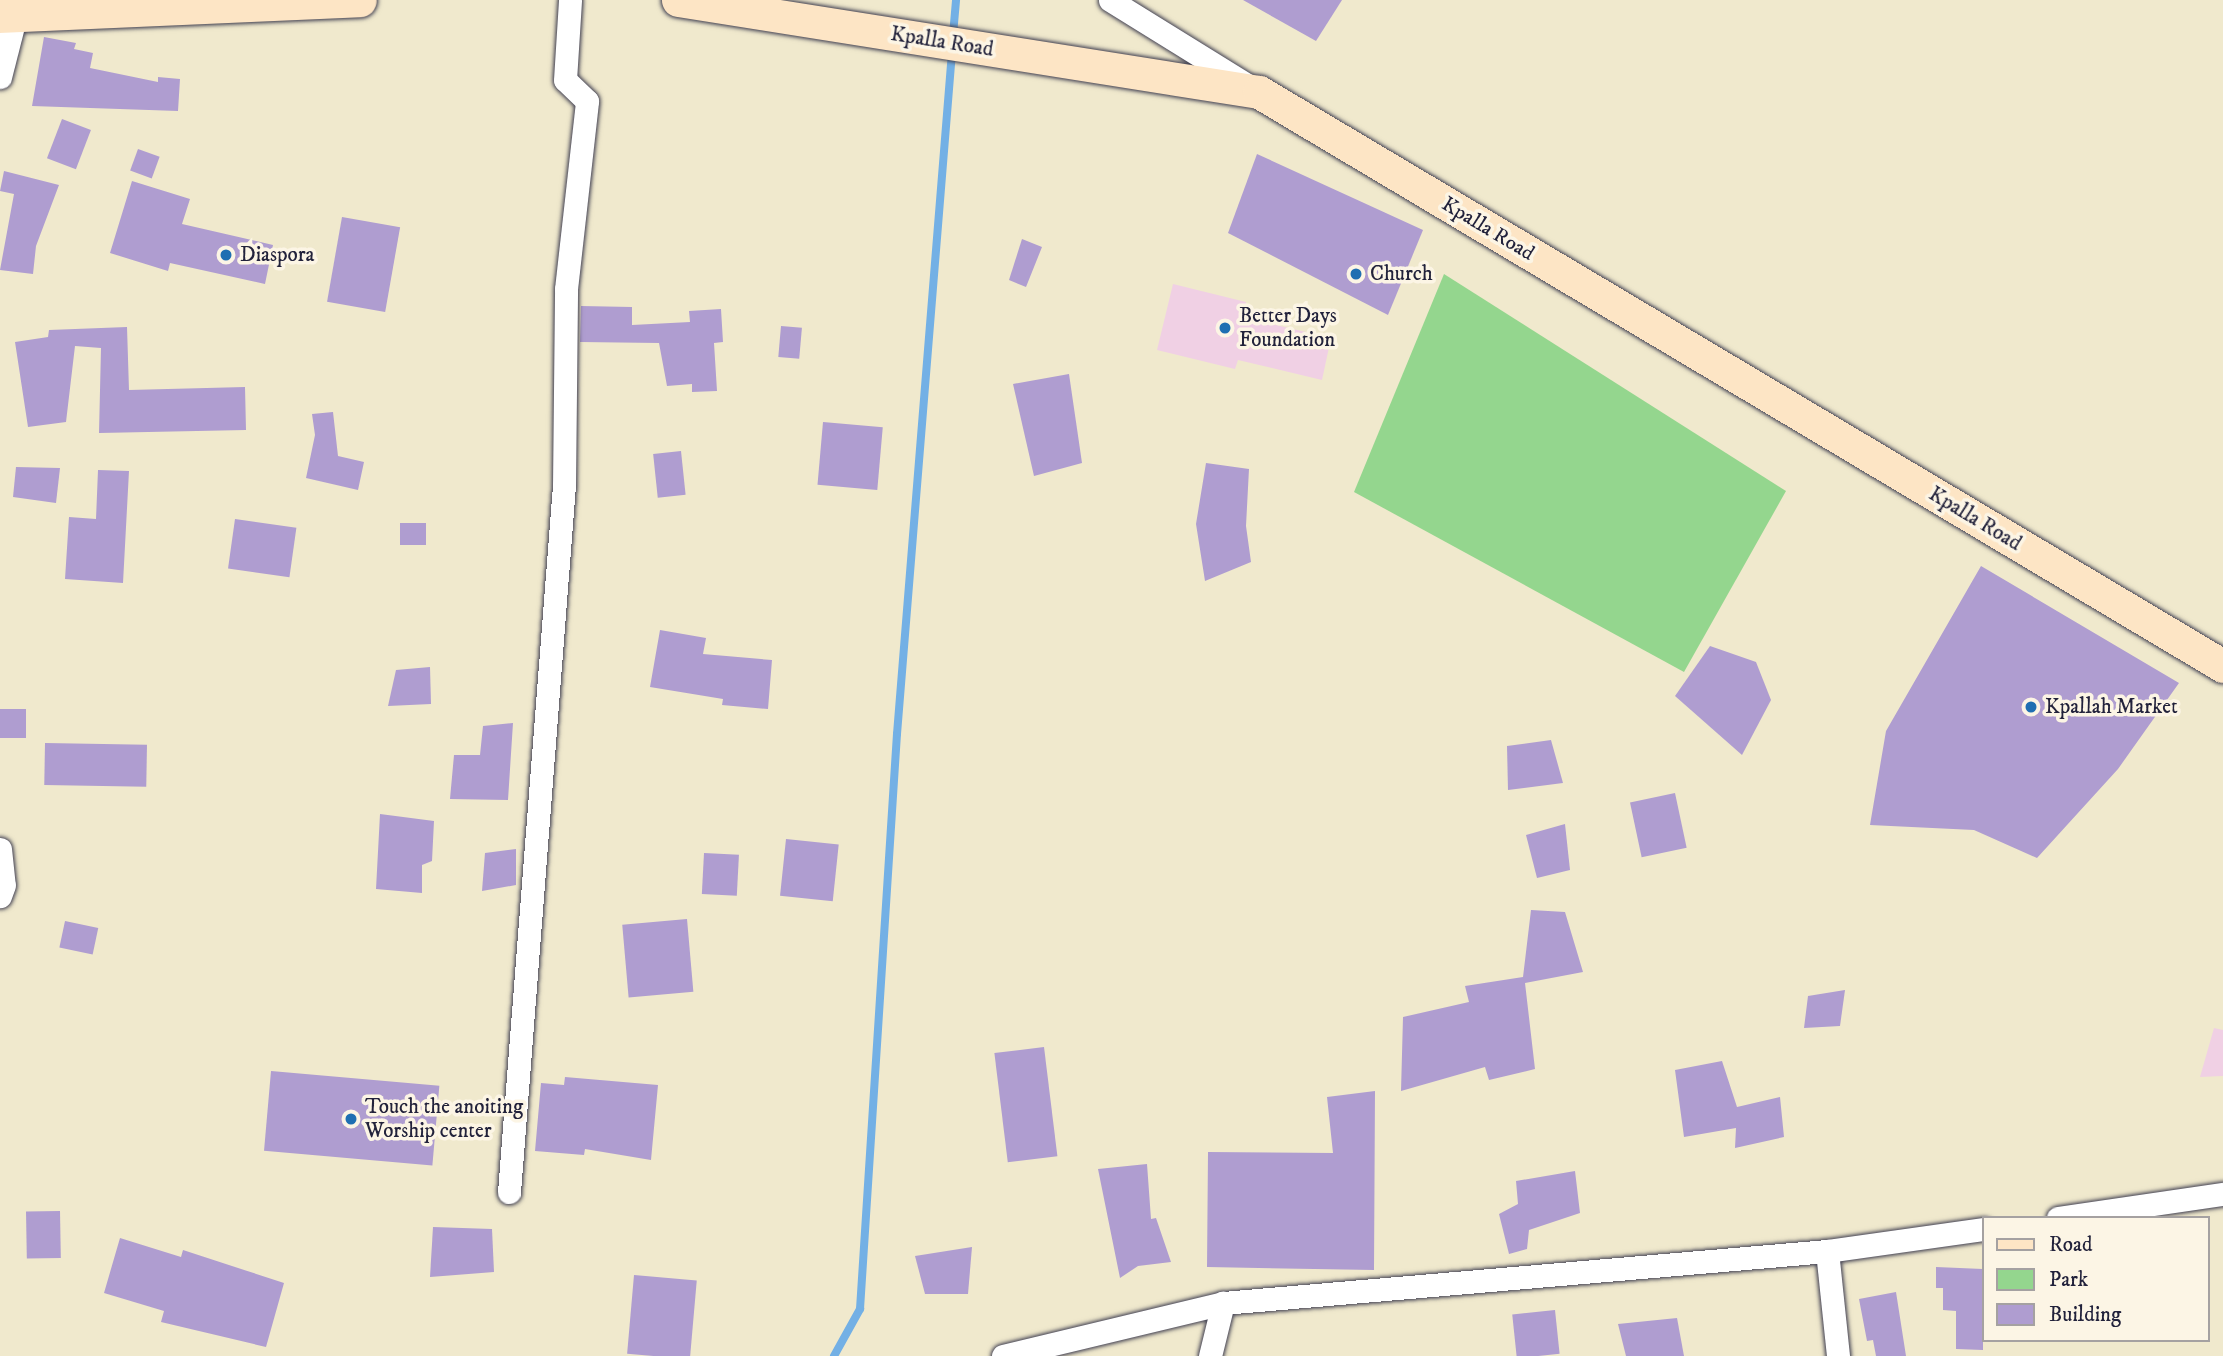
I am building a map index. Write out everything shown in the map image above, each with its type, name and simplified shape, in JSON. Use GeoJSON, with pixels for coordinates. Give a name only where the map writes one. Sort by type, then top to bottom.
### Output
{"type":"FeatureCollection","features":[{"type":"Feature","properties":{"kind":"street"},"geometry":{"type":"LineString","coordinates":[[509,1192],[564,486],[566,289],[587,101],[565,80],[570,0]]}},
{"type":"Feature","properties":{"kind":"street","name":"Kpalla Road"},"geometry":{"type":"LineString","coordinates":[[678,0],[1259,92],[2223,666]]}},
{"type":"Feature","properties":{"kind":"street"},"geometry":{"type":"LineString","coordinates":[[1110,0],[1259,92]]}},
{"type":"Feature","properties":{"kind":"street"},"geometry":{"type":"LineString","coordinates":[[0,77],[8,17],[348,1]]}},
{"type":"Feature","properties":{"kind":"street"},"geometry":{"type":"LineString","coordinates":[[0,849],[4,885],[0,897]]}},
{"type":"Feature","properties":{"kind":"street"},"geometry":{"type":"LineString","coordinates":[[2072,1216],[2223,1194]]}},
{"type":"Feature","properties":{"kind":"street"},"geometry":{"type":"LineString","coordinates":[[1003,1356],[1223,1303],[1827,1251],[1982,1229]]}},
{"type":"Feature","properties":{"kind":"street"},"geometry":{"type":"LineString","coordinates":[[1827,1251],[1838,1356]]}},
{"type":"Feature","properties":{"kind":"street"},"geometry":{"type":"LineString","coordinates":[[1210,1356],[1223,1303]]}},
{"type":"Feature","properties":{"kind":"shaded area","name":"Better Days Foundation"},"geometry":{"type":"Polygon","coordinates":[[[1173,284],[1246,302],[1243,317],[1331,338],[1322,380],[1238,360],[1235,369],[1157,350],[1173,284]]]}},
{"type":"Feature","properties":{"kind":"shaded area"},"geometry":{"type":"Polygon","coordinates":[[[2214,1028],[2223,1030],[2223,1076],[2200,1077],[2214,1028]]]}},
{"type":"Feature","properties":{"kind":"green space"},"geometry":{"type":"Polygon","coordinates":[[[1444,274],[1786,491],[1684,672],[1354,492],[1444,274]]]}},
{"type":"Feature","properties":{"kind":"building"},"geometry":{"type":"Polygon","coordinates":[[[1243,0],[1342,0],[1316,41],[1243,0]]]}},
{"type":"Feature","properties":{"kind":"building"},"geometry":{"type":"Polygon","coordinates":[[[44,37],[76,43],[74,49],[93,53],[90,68],[158,82],[158,77],[180,79],[178,111],[32,106],[44,37]]]}},
{"type":"Feature","properties":{"kind":"building"},"geometry":{"type":"Polygon","coordinates":[[[62,119],[91,130],[76,169],[47,158],[62,119]]]}},
{"type":"Feature","properties":{"kind":"building"},"geometry":{"type":"Polygon","coordinates":[[[138,149],[160,157],[152,178],[130,171],[138,149]]]}},
{"type":"Feature","properties":{"kind":"building","name":"Church"},"geometry":{"type":"Polygon","coordinates":[[[1257,154],[1423,230],[1388,315],[1228,233],[1257,154]]]}},
{"type":"Feature","properties":{"kind":"building"},"geometry":{"type":"Polygon","coordinates":[[[4,171],[59,185],[36,246],[33,274],[0,270],[14,194],[0,191],[4,171]]]}},
{"type":"Feature","properties":{"kind":"building"},"geometry":{"type":"Polygon","coordinates":[[[132,181],[190,199],[182,224],[273,245],[265,284],[170,263],[168,271],[110,253],[132,181]]]}},
{"type":"Feature","properties":{"kind":"building"},"geometry":{"type":"Polygon","coordinates":[[[342,217],[400,227],[385,312],[327,302],[342,217]]]}},
{"type":"Feature","properties":{"kind":"building"},"geometry":{"type":"Polygon","coordinates":[[[1022,239],[1042,247],[1026,287],[1009,280],[1022,239]]]}},
{"type":"Feature","properties":{"kind":"building"},"geometry":{"type":"Polygon","coordinates":[[[581,306],[632,307],[632,325],[690,322],[689,311],[721,309],[723,342],[714,343],[717,391],[692,392],[692,384],[667,386],[659,343],[580,342],[581,306]]]}},
{"type":"Feature","properties":{"kind":"building"},"geometry":{"type":"Polygon","coordinates":[[[781,326],[802,328],[799,359],[778,357],[781,326]]]}},
{"type":"Feature","properties":{"kind":"building"},"geometry":{"type":"Polygon","coordinates":[[[127,327],[129,390],[245,387],[246,430],[99,433],[101,348],[75,346],[66,422],[28,427],[15,342],[48,337],[49,330],[127,327]]]}},
{"type":"Feature","properties":{"kind":"building"},"geometry":{"type":"Polygon","coordinates":[[[1069,374],[1082,463],[1034,476],[1013,384],[1069,374]]]}},
{"type":"Feature","properties":{"kind":"building"},"geometry":{"type":"Polygon","coordinates":[[[333,412],[338,456],[364,462],[358,490],[306,478],[315,435],[312,414],[333,412]]]}},
{"type":"Feature","properties":{"kind":"building"},"geometry":{"type":"Polygon","coordinates":[[[823,422],[883,427],[877,490],[818,485],[823,422]]]}},
{"type":"Feature","properties":{"kind":"building"},"geometry":{"type":"Polygon","coordinates":[[[681,451],[686,495],[658,498],[653,454],[681,451]]]}},
{"type":"Feature","properties":{"kind":"building"},"geometry":{"type":"Polygon","coordinates":[[[1206,463],[1249,469],[1246,526],[1251,562],[1205,581],[1196,524],[1206,463]]]}},
{"type":"Feature","properties":{"kind":"building"},"geometry":{"type":"Polygon","coordinates":[[[16,467],[60,468],[56,503],[13,497],[16,467]]]}},
{"type":"Feature","properties":{"kind":"building"},"geometry":{"type":"Polygon","coordinates":[[[98,470],[129,471],[123,583],[65,579],[69,517],[96,519],[98,470]]]}},
{"type":"Feature","properties":{"kind":"building"},"geometry":{"type":"Polygon","coordinates":[[[235,519],[296,528],[289,577],[228,569],[235,519]]]}},
{"type":"Feature","properties":{"kind":"building"},"geometry":{"type":"Polygon","coordinates":[[[400,523],[426,523],[426,545],[400,545],[400,523]]]}},
{"type":"Feature","properties":{"kind":"building","name":"Kpallah Market"},"geometry":{"type":"Polygon","coordinates":[[[1981,566],[2179,683],[2118,769],[2037,858],[1974,830],[1870,825],[1886,731],[1981,566]]]}},
{"type":"Feature","properties":{"kind":"building"},"geometry":{"type":"Polygon","coordinates":[[[660,630],[706,638],[703,654],[772,660],[768,709],[722,705],[723,699],[650,687],[660,630]]]}},
{"type":"Feature","properties":{"kind":"building"},"geometry":{"type":"Polygon","coordinates":[[[1710,646],[1756,662],[1771,700],[1742,755],[1675,696],[1710,646]]]}},
{"type":"Feature","properties":{"kind":"building"},"geometry":{"type":"Polygon","coordinates":[[[430,667],[431,704],[388,706],[396,670],[430,667]]]}},
{"type":"Feature","properties":{"kind":"building"},"geometry":{"type":"Polygon","coordinates":[[[0,709],[26,709],[26,738],[0,738],[0,709]]]}},
{"type":"Feature","properties":{"kind":"building"},"geometry":{"type":"Polygon","coordinates":[[[513,723],[508,800],[450,799],[454,755],[480,755],[483,726],[513,723]]]}},
{"type":"Feature","properties":{"kind":"building"},"geometry":{"type":"Polygon","coordinates":[[[1551,740],[1563,783],[1508,790],[1507,746],[1551,740]]]}},
{"type":"Feature","properties":{"kind":"building"},"geometry":{"type":"Polygon","coordinates":[[[45,743],[147,745],[146,787],[44,785],[45,743]]]}},
{"type":"Feature","properties":{"kind":"building"},"geometry":{"type":"Polygon","coordinates":[[[1675,793],[1687,848],[1642,857],[1630,803],[1675,793]]]}},
{"type":"Feature","properties":{"kind":"building"},"geometry":{"type":"Polygon","coordinates":[[[380,814],[434,821],[432,861],[422,865],[422,893],[376,889],[380,814]]]}},
{"type":"Feature","properties":{"kind":"building"},"geometry":{"type":"Polygon","coordinates":[[[1565,824],[1570,870],[1537,878],[1526,835],[1565,824]]]}},
{"type":"Feature","properties":{"kind":"building"},"geometry":{"type":"Polygon","coordinates":[[[786,839],[839,845],[833,901],[780,896],[786,839]]]}},
{"type":"Feature","properties":{"kind":"building"},"geometry":{"type":"Polygon","coordinates":[[[516,849],[516,885],[482,891],[485,853],[516,849]]]}},
{"type":"Feature","properties":{"kind":"building"},"geometry":{"type":"Polygon","coordinates":[[[704,853],[739,855],[737,896],[702,894],[704,853]]]}},
{"type":"Feature","properties":{"kind":"building"},"geometry":{"type":"Polygon","coordinates":[[[1531,910],[1565,912],[1583,972],[1525,983],[1535,1069],[1489,1080],[1485,1067],[1401,1091],[1403,1017],[1469,1002],[1465,986],[1523,977],[1531,910]]]}},
{"type":"Feature","properties":{"kind":"building"},"geometry":{"type":"Polygon","coordinates":[[[687,919],[693,992],[629,997],[622,925],[687,919]]]}},
{"type":"Feature","properties":{"kind":"building"},"geometry":{"type":"Polygon","coordinates":[[[65,921],[98,928],[93,954],[59,947],[65,921]]]}},
{"type":"Feature","properties":{"kind":"building"},"geometry":{"type":"Polygon","coordinates":[[[1845,990],[1840,1026],[1804,1028],[1808,996],[1845,990]]]}},
{"type":"Feature","properties":{"kind":"building"},"geometry":{"type":"Polygon","coordinates":[[[1044,1047],[1057,1156],[1008,1162],[994,1053],[1044,1047]]]}},
{"type":"Feature","properties":{"kind":"building"},"geometry":{"type":"Polygon","coordinates":[[[1722,1061],[1737,1107],[1780,1097],[1784,1137],[1735,1148],[1736,1128],[1684,1137],[1675,1070],[1722,1061]]]}},
{"type":"Feature","properties":{"kind":"building","name":"Touch the anoiting Worship center"},"geometry":{"type":"Polygon","coordinates":[[[271,1071],[439,1086],[432,1165],[264,1151],[271,1071]]]}},
{"type":"Feature","properties":{"kind":"building"},"geometry":{"type":"Polygon","coordinates":[[[565,1077],[658,1085],[651,1160],[585,1149],[584,1155],[535,1151],[541,1083],[564,1085],[565,1077]]]}},
{"type":"Feature","properties":{"kind":"building"},"geometry":{"type":"Polygon","coordinates":[[[1375,1091],[1374,1270],[1207,1267],[1208,1152],[1333,1153],[1327,1097],[1375,1091]]]}},
{"type":"Feature","properties":{"kind":"building"},"geometry":{"type":"Polygon","coordinates":[[[1147,1164],[1151,1219],[1156,1218],[1171,1262],[1138,1266],[1120,1278],[1098,1169],[1147,1164]]]}},
{"type":"Feature","properties":{"kind":"building"},"geometry":{"type":"Polygon","coordinates":[[[1575,1171],[1580,1213],[1529,1230],[1527,1249],[1509,1254],[1499,1214],[1518,1204],[1516,1181],[1575,1171]]]}},
{"type":"Feature","properties":{"kind":"building"},"geometry":{"type":"Polygon","coordinates":[[[60,1211],[61,1258],[27,1259],[26,1212],[60,1211]]]}},
{"type":"Feature","properties":{"kind":"building"},"geometry":{"type":"Polygon","coordinates":[[[433,1227],[492,1229],[494,1272],[430,1277],[433,1227]]]}},
{"type":"Feature","properties":{"kind":"building"},"geometry":{"type":"Polygon","coordinates":[[[120,1238],[181,1257],[183,1250],[284,1283],[266,1347],[161,1322],[164,1311],[104,1293],[120,1238]]]}},
{"type":"Feature","properties":{"kind":"building"},"geometry":{"type":"Polygon","coordinates":[[[972,1247],[968,1294],[925,1294],[915,1256],[972,1247]]]}},
{"type":"Feature","properties":{"kind":"building"},"geometry":{"type":"Polygon","coordinates":[[[1936,1267],[1982,1269],[1983,1350],[1956,1349],[1956,1311],[1943,1310],[1943,1288],[1936,1288],[1936,1267]]]}},
{"type":"Feature","properties":{"kind":"building"},"geometry":{"type":"Polygon","coordinates":[[[634,1275],[697,1280],[690,1356],[627,1354],[634,1275]]]}},
{"type":"Feature","properties":{"kind":"building"},"geometry":{"type":"Polygon","coordinates":[[[1896,1292],[1906,1356],[1876,1356],[1873,1340],[1867,1341],[1859,1299],[1896,1292]]]}},
{"type":"Feature","properties":{"kind":"building"},"geometry":{"type":"Polygon","coordinates":[[[1555,1310],[1560,1354],[1517,1356],[1512,1314],[1555,1310]]]}},
{"type":"Feature","properties":{"kind":"building"},"geometry":{"type":"Polygon","coordinates":[[[1677,1318],[1684,1356],[1626,1356],[1618,1324],[1677,1318]]]}},
{"type":"Feature","properties":{"kind":"waterway"},"geometry":{"type":"LineString","coordinates":[[953,35],[956,0]]}},
{"type":"Feature","properties":{"kind":"waterway"},"geometry":{"type":"LineString","coordinates":[[834,1356],[860,1309],[897,734],[952,52]]}},
{"type":"Feature","properties":{"kind":"place","name":"Diaspora"},"geometry":{"type":"Point","coordinates":[226,255]}},
{"type":"Feature","properties":{"kind":"place","name":"Church"},"geometry":{"type":"Point","coordinates":[1356,274]}},
{"type":"Feature","properties":{"kind":"place","name":"Better Days Foundation"},"geometry":{"type":"Point","coordinates":[1225,328]}},
{"type":"Feature","properties":{"kind":"place","name":"Kpallah Market"},"geometry":{"type":"Point","coordinates":[2031,707]}},
{"type":"Feature","properties":{"kind":"place","name":"Touch the anoiting Worship center"},"geometry":{"type":"Point","coordinates":[351,1119]}}]}
